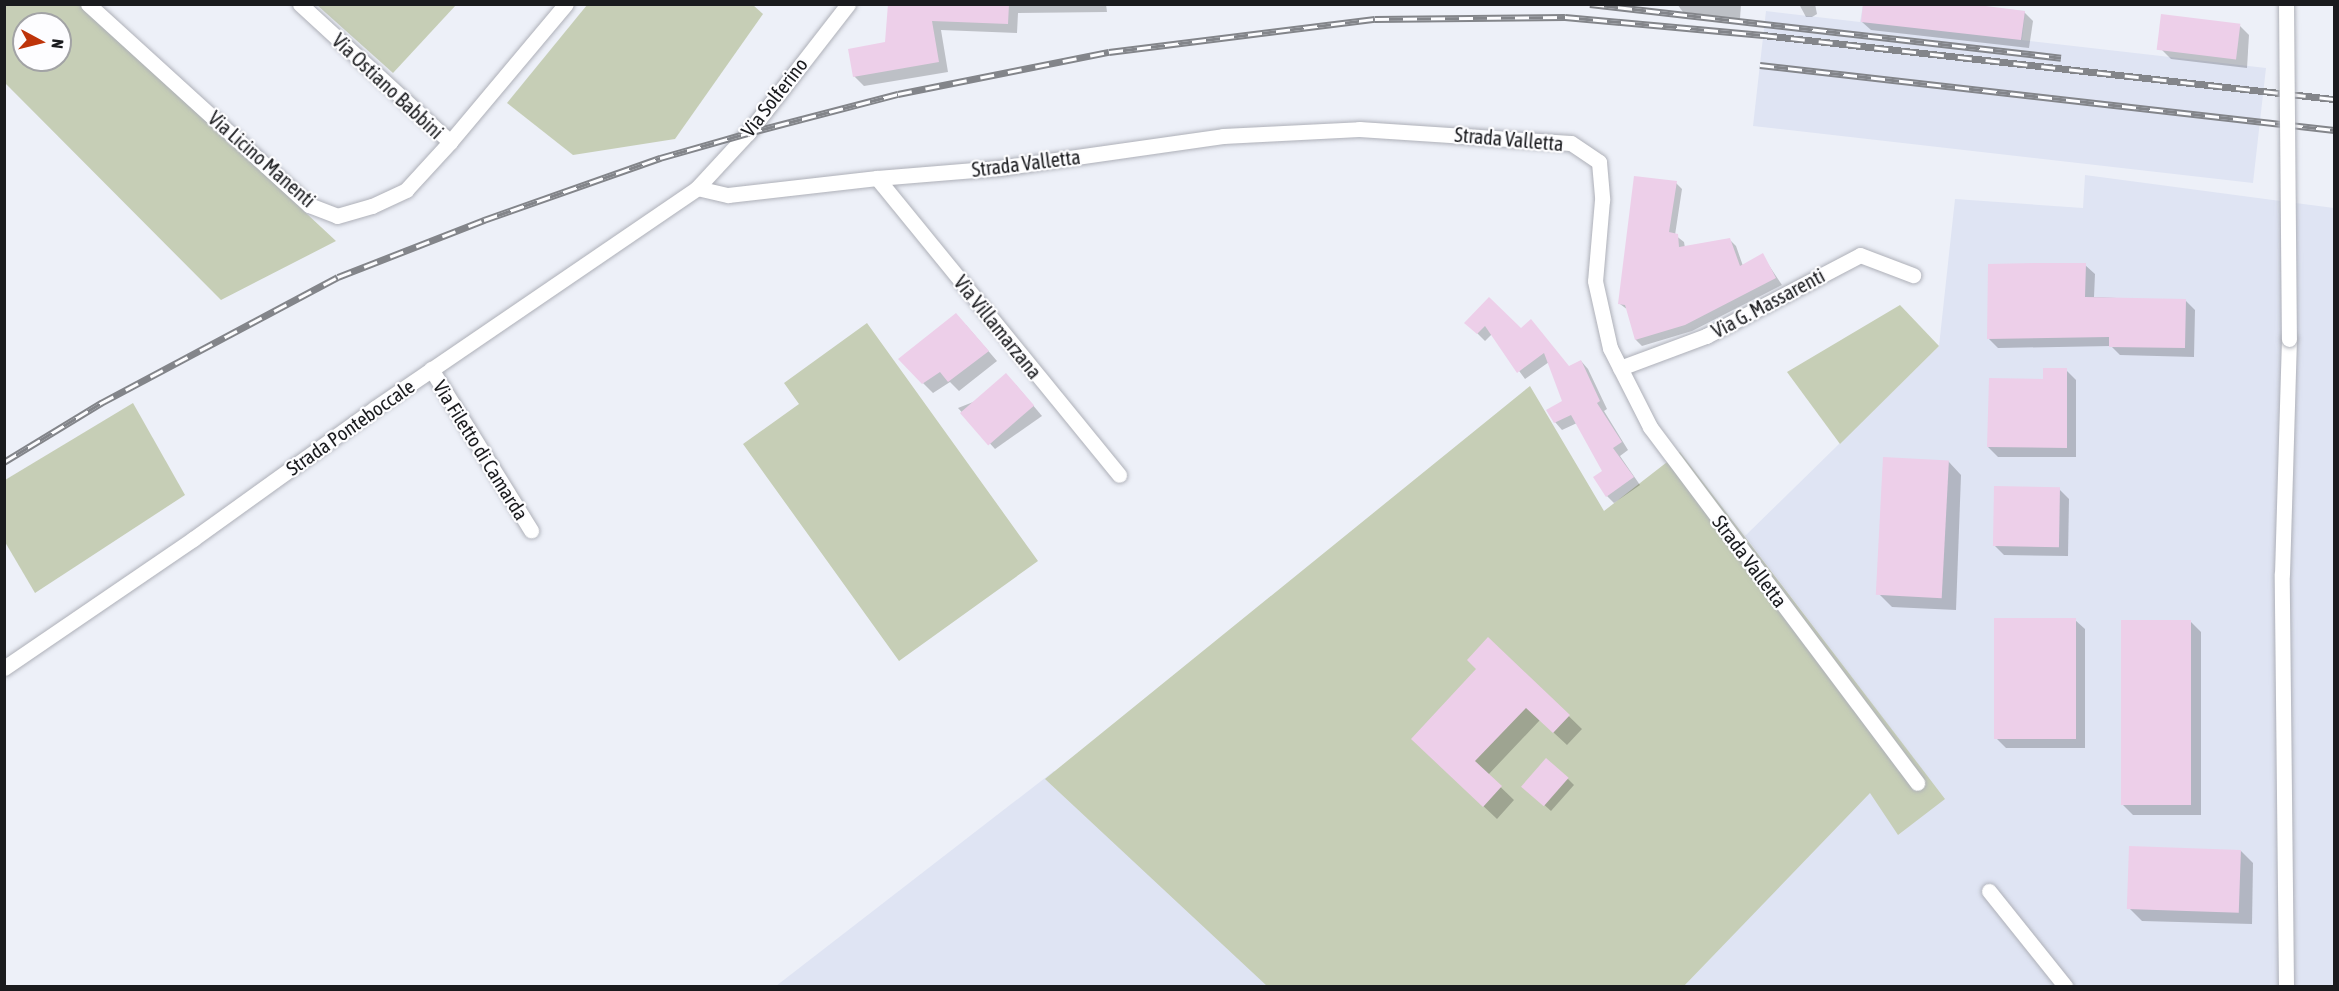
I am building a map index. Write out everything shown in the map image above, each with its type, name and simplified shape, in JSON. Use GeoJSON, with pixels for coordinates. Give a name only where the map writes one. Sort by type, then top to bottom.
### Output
{"type":"FeatureCollection","features":[{"type":"Feature","properties":{"kind":"street","name":"Via Licino Manenti"},"geometry":{"type":"LineString","coordinates":[[88,4],[309,205],[337,216],[372,207],[406,190],[450,142]]}},
{"type":"Feature","properties":{"kind":"street","name":"Via Ostiano Babbini"},"geometry":{"type":"LineString","coordinates":[[300,4],[450,142],[566,4]]}},
{"type":"Feature","properties":{"kind":"street","name":"Via Solferino"},"geometry":{"type":"LineString","coordinates":[[697,188],[747,133],[848,4]]}},
{"type":"Feature","properties":{"kind":"street"},"geometry":{"type":"LineString","coordinates":[[2286,4],[2289,339],[2282,574],[2286,987]]}},
{"type":"Feature","properties":{"kind":"street","name":"Strada Valletta"},"geometry":{"type":"LineString","coordinates":[[697,188],[728,195],[877,178],[999,168],[1223,136],[1359,129],[1571,143],[1599,162],[1602,200],[1595,281],[1610,348],[1650,427],[1917,783]]}},
{"type":"Feature","properties":{"kind":"street","name":"Via Villamarzana"},"geometry":{"type":"LineString","coordinates":[[877,178],[1119,475]]}},
{"type":"Feature","properties":{"kind":"street","name":"Strada Ponteboccale"},"geometry":{"type":"LineString","coordinates":[[4,668],[193,539],[431,369],[697,188]]}},
{"type":"Feature","properties":{"kind":"street","name":"Via G. Massarenti"},"geometry":{"type":"LineString","coordinates":[[1620,368],[1706,336],[1860,255],[1913,275]]}},
{"type":"Feature","properties":{"kind":"street","name":"Via Filetto di Camarda"},"geometry":{"type":"LineString","coordinates":[[431,369],[531,530]]}},
{"type":"Feature","properties":{"kind":"street"},"geometry":{"type":"LineString","coordinates":[[1989,891],[2065,987]]}},
{"type":"Feature","properties":{"kind":"shaded area"},"geometry":{"type":"Polygon","coordinates":[[[1863,5],[1970,5],[2025,11],[2022,40],[2266,68],[2253,183],[1753,126],[1766,11],[1860,22],[1863,5]]]}},
{"type":"Feature","properties":{"kind":"shaded area"},"geometry":{"type":"Polygon","coordinates":[[[2085,175],[2334,208],[2334,986],[1684,986],[1870,792],[1944,799],[1745,536],[1939,346],[1955,199],[2083,208],[2085,175]]]}},
{"type":"Feature","properties":{"kind":"shaded area"},"geometry":{"type":"Polygon","coordinates":[[[1054,771],[1281,986],[776,986],[1054,771]]]}},
{"type":"Feature","properties":{"kind":"green space"},"geometry":{"type":"Polygon","coordinates":[[[4,5],[83,5],[336,241],[221,300],[5,83],[4,5]]]}},
{"type":"Feature","properties":{"kind":"green space"},"geometry":{"type":"Polygon","coordinates":[[[317,5],[456,5],[393,73],[317,5]]]}},
{"type":"Feature","properties":{"kind":"green space"},"geometry":{"type":"Polygon","coordinates":[[[587,5],[753,5],[763,14],[675,139],[573,155],[507,103],[587,5]]]}},
{"type":"Feature","properties":{"kind":"green space"},"geometry":{"type":"Polygon","coordinates":[[[1900,305],[1939,346],[1840,444],[1787,372],[1900,305]]]}},
{"type":"Feature","properties":{"kind":"green space"},"geometry":{"type":"Polygon","coordinates":[[[867,323],[1038,561],[899,661],[743,444],[799,404],[784,383],[867,323]]]}},
{"type":"Feature","properties":{"kind":"green space"},"geometry":{"type":"Polygon","coordinates":[[[1530,386],[1604,511],[1680,452],[1945,799],[1898,835],[1870,793],[1684,986],[1267,986],[1045,779],[1530,386]]]}},
{"type":"Feature","properties":{"kind":"green space"},"geometry":{"type":"Polygon","coordinates":[[[133,403],[185,495],[35,593],[5,542],[5,480],[133,403]]]}},
{"type":"Feature","properties":{"kind":"building"},"geometry":{"type":"Polygon","coordinates":[[[888,4],[1009,4],[1008,24],[932,21],[939,62],[853,77],[848,49],[885,42],[888,4]]]}},
{"type":"Feature","properties":{"kind":"building"},"geometry":{"type":"Polygon","coordinates":[[[1863,4],[1970,4],[2025,11],[2021,40],[1861,22],[1863,4]]]}},
{"type":"Feature","properties":{"kind":"building"},"geometry":{"type":"Polygon","coordinates":[[[2161,14],[2240,24],[2236,59],[2157,50],[2161,14]]]}},
{"type":"Feature","properties":{"kind":"building"},"geometry":{"type":"Polygon","coordinates":[[[1634,176],[1677,181],[1669,232],[1678,234],[1679,247],[1730,238],[1740,266],[1763,253],[1776,278],[1685,325],[1635,340],[1625,305],[1618,304],[1634,176]]]}},
{"type":"Feature","properties":{"kind":"building"},"geometry":{"type":"Polygon","coordinates":[[[2086,263],[2085,297],[2186,299],[2185,348],[2109,347],[2109,337],[1987,339],[1988,264],[2086,263]]]}},
{"type":"Feature","properties":{"kind":"building"},"geometry":{"type":"Polygon","coordinates":[[[1489,297],[1521,328],[1531,319],[1569,366],[1581,360],[1600,401],[1597,403],[1622,442],[1613,448],[1634,477],[1606,497],[1593,477],[1602,471],[1571,415],[1554,423],[1546,410],[1562,401],[1544,353],[1517,373],[1485,326],[1477,334],[1464,323],[1489,297]]]}},
{"type":"Feature","properties":{"kind":"building"},"geometry":{"type":"Polygon","coordinates":[[[956,313],[989,351],[948,382],[940,372],[922,384],[898,359],[956,313]]]}},
{"type":"Feature","properties":{"kind":"building"},"geometry":{"type":"Polygon","coordinates":[[[2043,368],[2067,368],[2067,448],[1987,447],[1989,378],[2043,379],[2043,368]]]}},
{"type":"Feature","properties":{"kind":"building"},"geometry":{"type":"Polygon","coordinates":[[[1006,373],[1034,405],[988,445],[960,413],[1006,373]]]}},
{"type":"Feature","properties":{"kind":"building"},"geometry":{"type":"Polygon","coordinates":[[[1883,457],[1949,460],[1942,598],[1876,595],[1883,457]]]}},
{"type":"Feature","properties":{"kind":"building"},"geometry":{"type":"Polygon","coordinates":[[[1994,486],[2060,487],[2059,547],[1993,546],[1994,486]]]}},
{"type":"Feature","properties":{"kind":"building"},"geometry":{"type":"Polygon","coordinates":[[[1994,618],[2076,618],[2076,739],[1994,739],[1994,618]]]}},
{"type":"Feature","properties":{"kind":"building"},"geometry":{"type":"Polygon","coordinates":[[[2121,620],[2191,620],[2191,805],[2121,805],[2121,620]]]}},
{"type":"Feature","properties":{"kind":"building"},"geometry":{"type":"Polygon","coordinates":[[[1488,637],[1570,715],[1553,733],[1526,708],[1475,761],[1502,786],[1483,807],[1411,739],[1476,669],[1467,660],[1488,637]]]}},
{"type":"Feature","properties":{"kind":"building"},"geometry":{"type":"Polygon","coordinates":[[[1546,758],[1569,778],[1544,806],[1521,787],[1546,758]]]}},
{"type":"Feature","properties":{"kind":"building"},"geometry":{"type":"Polygon","coordinates":[[[2129,846],[2241,850],[2239,913],[2127,909],[2129,846]]]}},
{"type":"Feature","properties":{"kind":"railway"},"geometry":{"type":"LineString","coordinates":[[1590,4],[2061,58]]}},
{"type":"Feature","properties":{"kind":"railway"},"geometry":{"type":"LineString","coordinates":[[4,462],[101,403],[338,277],[484,220],[660,158],[748,133],[898,94],[1109,52],[1375,19],[1565,17],[1763,35],[2334,99]]}},
{"type":"Feature","properties":{"kind":"railway"},"geometry":{"type":"LineString","coordinates":[[1760,65],[2334,130]]}}]}
